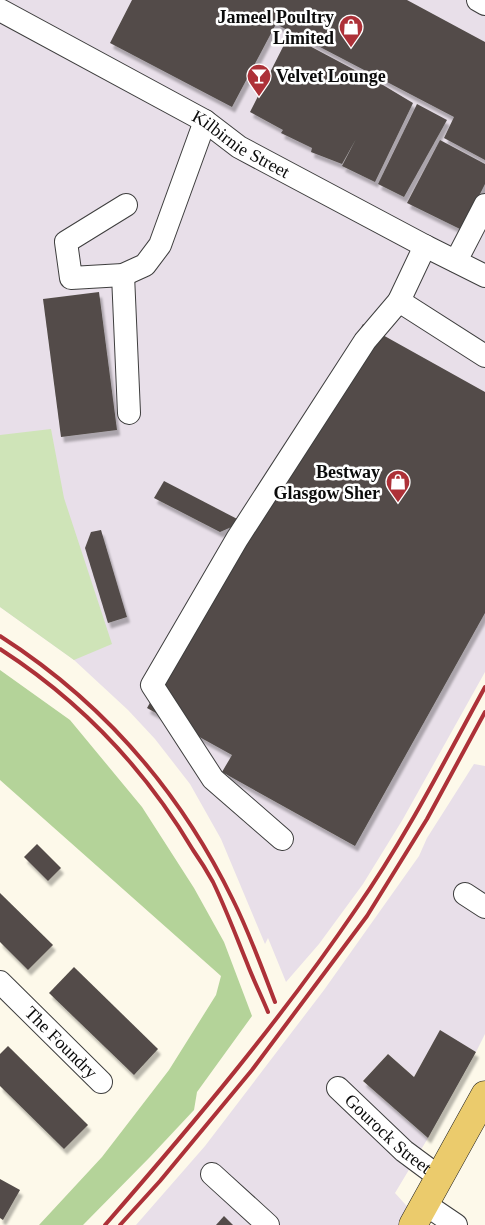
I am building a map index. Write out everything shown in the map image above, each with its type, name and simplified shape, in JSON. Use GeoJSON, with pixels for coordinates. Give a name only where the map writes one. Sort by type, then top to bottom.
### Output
{"type":"FeatureCollection","features":[{"type":"Feature","properties":{"kind":"main road"},"geometry":{"type":"LineString","coordinates":[[419,1215],[485,1094]]}},
{"type":"Feature","properties":{"kind":"street"},"geometry":{"type":"LineString","coordinates":[[478,0],[485,4]]}},
{"type":"Feature","properties":{"kind":"street","name":"Kilbirnie Street"},"geometry":{"type":"LineString","coordinates":[[0,10],[205,121],[239,147],[485,276]]}},
{"type":"Feature","properties":{"kind":"street"},"geometry":{"type":"LineString","coordinates":[[126,205],[66,242],[71,278],[123,275],[145,265],[160,245],[205,121]]}},
{"type":"Feature","properties":{"kind":"street"},"geometry":{"type":"LineString","coordinates":[[456,261],[485,205]]}},
{"type":"Feature","properties":{"kind":"street"},"geometry":{"type":"LineString","coordinates":[[282,839],[213,779],[152,685],[237,539],[365,341],[399,301],[425,246]]}},
{"type":"Feature","properties":{"kind":"street"},"geometry":{"type":"LineString","coordinates":[[123,275],[129,413]]}},
{"type":"Feature","properties":{"kind":"street"},"geometry":{"type":"LineString","coordinates":[[399,301],[485,356]]}},
{"type":"Feature","properties":{"kind":"street"},"geometry":{"type":"LineString","coordinates":[[465,894],[485,908]]}},
{"type":"Feature","properties":{"kind":"street","name":"The Foundry"},"geometry":{"type":"LineString","coordinates":[[0,982],[101,1082]]}},
{"type":"Feature","properties":{"kind":"street","name":"Gourock Street"},"geometry":{"type":"LineString","coordinates":[[338,1088],[404,1152],[439,1177]]}},
{"type":"Feature","properties":{"kind":"street"},"geometry":{"type":"LineString","coordinates":[[212,1174],[268,1225]]}},
{"type":"Feature","properties":{"kind":"street"},"geometry":{"type":"LineString","coordinates":[[419,1215],[456,1225]]}},
{"type":"Feature","properties":{"kind":"shaded area"},"geometry":{"type":"Polygon","coordinates":[[[1,0],[485,0],[485,672],[403,819],[363,884],[319,944],[286,982],[268,938],[265,944],[221,839],[190,784],[155,739],[128,710],[74,660],[0,607],[1,0]]]}},
{"type":"Feature","properties":{"kind":"shaded area"},"geometry":{"type":"Polygon","coordinates":[[[474,764],[485,766],[485,1034],[476,1052],[440,1031],[414,1077],[388,1054],[363,1081],[428,1138],[395,1193],[424,1225],[136,1225],[205,1146],[324,990],[419,856],[427,838],[474,764]]]}},
{"type":"Feature","properties":{"kind":"green space"},"geometry":{"type":"Polygon","coordinates":[[[51,429],[64,498],[112,644],[74,660],[0,607],[0,435],[51,429]]]}},
{"type":"Feature","properties":{"kind":"green space"},"geometry":{"type":"Polygon","coordinates":[[[0,670],[70,720],[142,807],[194,888],[224,942],[252,1016],[197,1092],[194,1110],[83,1225],[39,1225],[102,1157],[169,1070],[216,995],[221,976],[0,780],[0,670]]]}},
{"type":"Feature","properties":{"kind":"building"},"geometry":{"type":"Polygon","coordinates":[[[132,0],[407,0],[485,42],[485,160],[444,138],[454,117],[276,24],[232,107],[110,43],[132,0]]]}},
{"type":"Feature","properties":{"kind":"building"},"geometry":{"type":"Polygon","coordinates":[[[289,35],[413,103],[375,182],[342,166],[356,139],[342,164],[311,152],[312,148],[281,133],[283,130],[250,112],[289,35]]]}},
{"type":"Feature","properties":{"kind":"building"},"geometry":{"type":"Polygon","coordinates":[[[417,104],[447,120],[404,197],[378,184],[417,104]]]}},
{"type":"Feature","properties":{"kind":"building"},"geometry":{"type":"Polygon","coordinates":[[[440,140],[485,164],[485,184],[462,230],[407,203],[440,140]]]}},
{"type":"Feature","properties":{"kind":"building"},"geometry":{"type":"Polygon","coordinates":[[[99,292],[117,430],[61,437],[43,299],[99,292]]]}},
{"type":"Feature","properties":{"kind":"building","name":"Bestway Glasgow Sher"},"geometry":{"type":"Polygon","coordinates":[[[363,324],[485,392],[485,613],[355,846],[222,772],[232,755],[147,708],[363,324]]]}},
{"type":"Feature","properties":{"kind":"building"},"geometry":{"type":"Polygon","coordinates":[[[164,481],[243,522],[220,532],[154,498],[164,481]]]}},
{"type":"Feature","properties":{"kind":"building"},"geometry":{"type":"Polygon","coordinates":[[[101,530],[127,617],[108,623],[85,548],[91,532],[101,530]]]}},
{"type":"Feature","properties":{"kind":"building"},"geometry":{"type":"Polygon","coordinates":[[[37,844],[61,868],[48,881],[24,857],[37,844]]]}},
{"type":"Feature","properties":{"kind":"building"},"geometry":{"type":"Polygon","coordinates":[[[0,893],[53,945],[28,970],[0,942],[0,893]]]}},
{"type":"Feature","properties":{"kind":"building"},"geometry":{"type":"Polygon","coordinates":[[[74,967],[158,1049],[134,1075],[49,993],[74,967]]]}},
{"type":"Feature","properties":{"kind":"building"},"geometry":{"type":"Polygon","coordinates":[[[440,1030],[476,1052],[428,1138],[363,1081],[388,1054],[414,1077],[440,1030]]]}},
{"type":"Feature","properties":{"kind":"building"},"geometry":{"type":"Polygon","coordinates":[[[8,1046],[88,1125],[64,1149],[0,1086],[0,1054],[8,1046]]]}},
{"type":"Feature","properties":{"kind":"building"},"geometry":{"type":"Polygon","coordinates":[[[0,1179],[20,1190],[3,1220],[0,1218],[0,1179]]]}},
{"type":"Feature","properties":{"kind":"building"},"geometry":{"type":"Polygon","coordinates":[[[224,1216],[233,1225],[216,1225],[224,1216]]]}},
{"type":"Feature","properties":{"kind":"railway"},"geometry":{"type":"LineString","coordinates":[[0,636],[72,689],[105,719],[163,785],[212,859],[250,937],[275,1002]]}},
{"type":"Feature","properties":{"kind":"railway"},"geometry":{"type":"LineString","coordinates":[[0,649],[29,669],[83,714],[132,764],[154,792],[213,882],[268,1012]]}},
{"type":"Feature","properties":{"kind":"railway"},"geometry":{"type":"LineString","coordinates":[[105,1225],[235,1071],[327,951],[391,855],[485,687]]}},
{"type":"Feature","properties":{"kind":"railway"},"geometry":{"type":"LineString","coordinates":[[120,1225],[160,1181],[252,1070],[367,916],[427,819],[485,712]]}},
{"type":"Feature","properties":{"kind":"place","name":"Jameel Poultry Limited"},"geometry":{"type":"Point","coordinates":[351,48]}},
{"type":"Feature","properties":{"kind":"place","name":"Velvet Lounge"},"geometry":{"type":"Point","coordinates":[259,97]}},
{"type":"Feature","properties":{"kind":"place","name":"Bestway Glasgow Sher"},"geometry":{"type":"Point","coordinates":[398,503]}}]}
